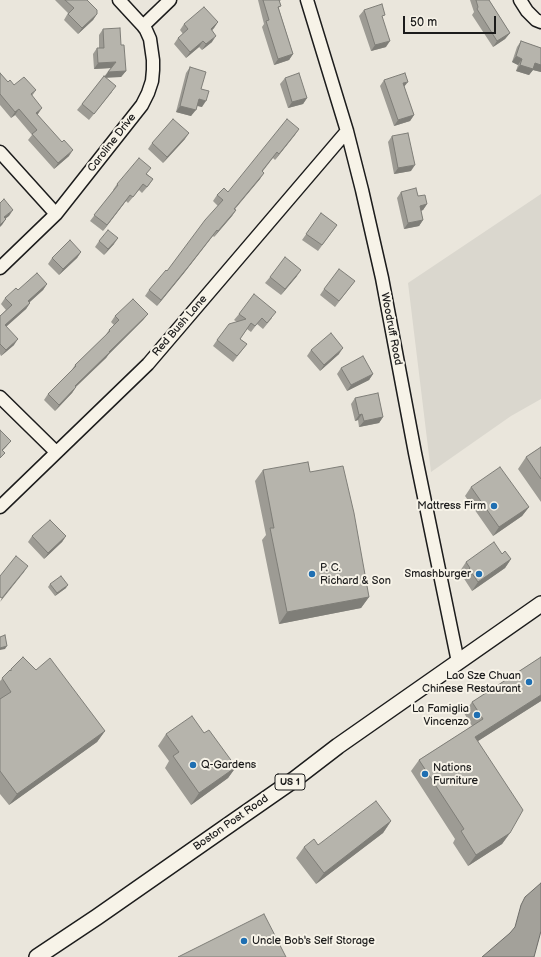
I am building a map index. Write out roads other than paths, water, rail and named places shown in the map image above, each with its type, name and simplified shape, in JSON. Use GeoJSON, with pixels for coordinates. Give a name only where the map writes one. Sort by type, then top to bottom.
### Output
{"type":"FeatureCollection","features":[{"type":"Feature","properties":{"kind":"main road","name":"Boston Post Road"},"geometry":{"type":"LineString","coordinates":[[37,957],[295,779],[338,746],[541,604]]}},
{"type":"Feature","properties":{"kind":"street","name":"Caroline Drive"},"geometry":{"type":"LineString","coordinates":[[0,268],[56,214],[142,105],[148,93],[152,81],[154,60],[150,39],[143,26],[119,0]]}},
{"type":"Feature","properties":{"kind":"street"},"geometry":{"type":"LineString","coordinates":[[143,26],[170,0]]}},
{"type":"Feature","properties":{"kind":"street","name":"Woodruff Road"},"geometry":{"type":"LineString","coordinates":[[306,0],[347,132],[362,190],[382,278],[458,662]]}},
{"type":"Feature","properties":{"kind":"street"},"geometry":{"type":"LineString","coordinates":[[520,0],[527,11],[536,20],[541,22]]}},
{"type":"Feature","properties":{"kind":"street","name":"Red Bush Lane"},"geometry":{"type":"LineString","coordinates":[[0,507],[148,364],[347,132]]}},
{"type":"Feature","properties":{"kind":"street"},"geometry":{"type":"LineString","coordinates":[[0,152],[56,214]]}},
{"type":"Feature","properties":{"kind":"street"},"geometry":{"type":"LineString","coordinates":[[0,397],[56,452]]}},
{"type":"Feature","properties":{"kind":"place","name":"Mattress Firm"},"geometry":{"type":"Point","coordinates":[494,506]}},
{"type":"Feature","properties":{"kind":"place","name":"P. C. Richard & Son"},"geometry":{"type":"Point","coordinates":[312,574]}},
{"type":"Feature","properties":{"kind":"place","name":"Smashburger"},"geometry":{"type":"Point","coordinates":[479,574]}},
{"type":"Feature","properties":{"kind":"place","name":"Lao Sze Chuan Chinese Restaurant"},"geometry":{"type":"Point","coordinates":[529,682]}},
{"type":"Feature","properties":{"kind":"place","name":"La Famiglia Vincenzo"},"geometry":{"type":"Point","coordinates":[477,715]}},
{"type":"Feature","properties":{"kind":"place","name":"Q-Gardens"},"geometry":{"type":"Point","coordinates":[193,765]}},
{"type":"Feature","properties":{"kind":"place","name":"Nations Furniture"},"geometry":{"type":"Point","coordinates":[425,774]}},
{"type":"Feature","properties":{"kind":"place","name":"Uncle Bob's Self Storage"},"geometry":{"type":"Point","coordinates":[244,941]}}]}
